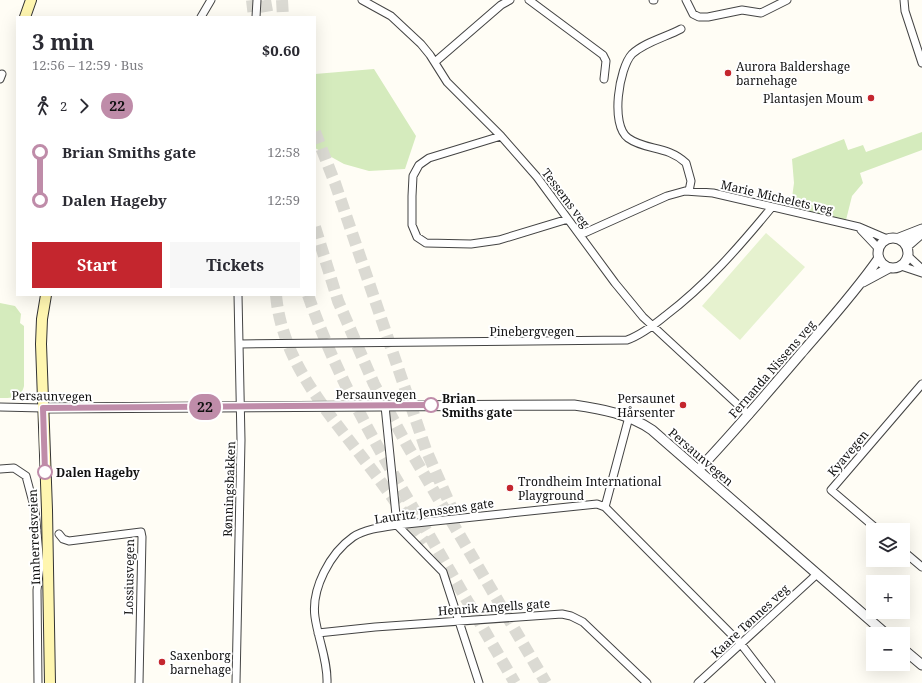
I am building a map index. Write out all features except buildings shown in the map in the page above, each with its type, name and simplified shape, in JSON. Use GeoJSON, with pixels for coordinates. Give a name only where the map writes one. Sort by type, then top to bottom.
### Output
{"type":"FeatureCollection","features":[{"type":"Feature","properties":{"kind":"main road","name":"Innherredsveien"},"geometry":{"type":"LineString","coordinates":[[46,296],[41,338],[50,683]]}},
{"type":"Feature","properties":{"kind":"street"},"geometry":{"type":"LineString","coordinates":[[202,16],[211,0]]}},
{"type":"Feature","properties":{"kind":"street"},"geometry":{"type":"LineString","coordinates":[[256,16],[257,0]]}},
{"type":"Feature","properties":{"kind":"street","name":"Tessems veg"},"geometry":{"type":"LineString","coordinates":[[362,0],[386,14],[405,29],[435,62],[447,82],[500,136],[537,177],[615,283],[653,326],[749,415]]}},
{"type":"Feature","properties":{"kind":"street"},"geometry":{"type":"LineString","coordinates":[[435,62],[501,5],[510,0]]}},
{"type":"Feature","properties":{"kind":"street"},"geometry":{"type":"LineString","coordinates":[[528,0],[603,55],[606,61],[604,79]]}},
{"type":"Feature","properties":{"kind":"street"},"geometry":{"type":"LineString","coordinates":[[686,0],[693,14],[702,17],[742,10],[761,13],[787,0]]}},
{"type":"Feature","properties":{"kind":"street"},"geometry":{"type":"LineString","coordinates":[[904,0],[905,11],[922,63]]}},
{"type":"Feature","properties":{"kind":"street"},"geometry":{"type":"LineString","coordinates":[[681,29],[646,46],[632,55],[624,70],[618,110],[620,128],[628,138],[648,147],[668,151],[680,157],[686,163],[691,181],[689,191]]}},
{"type":"Feature","properties":{"kind":"street"},"geometry":{"type":"LineString","coordinates":[[500,136],[429,158],[419,165],[413,176],[412,196],[412,225],[417,237],[426,243],[471,244],[499,240],[568,219]]}},
{"type":"Feature","properties":{"kind":"street","name":"Marie Michelets veg"},"geometry":{"type":"LineString","coordinates":[[580,235],[667,196],[689,191],[713,193],[858,227],[886,239]]}},
{"type":"Feature","properties":{"kind":"street","name":"Pinebergvegen"},"geometry":{"type":"LineString","coordinates":[[240,344],[620,341],[634,338],[653,326],[692,295],[739,247],[772,207]]}},
{"type":"Feature","properties":{"kind":"street"},"geometry":{"type":"LineString","coordinates":[[858,227],[878,248]]}},
{"type":"Feature","properties":{"kind":"street"},"geometry":{"type":"LineString","coordinates":[[922,229],[899,238],[886,239],[878,248],[878,258],[889,268],[901,266],[922,273]]}},
{"type":"Feature","properties":{"kind":"street"},"geometry":{"type":"LineString","coordinates":[[901,266],[908,251],[922,233]]}},
{"type":"Feature","properties":{"kind":"street"},"geometry":{"type":"LineString","coordinates":[[899,238],[922,269]]}},
{"type":"Feature","properties":{"kind":"street","name":"Fernanda Nissens veg"},"geometry":{"type":"LineString","coordinates":[[699,469],[749,415],[862,282],[878,258]]}},
{"type":"Feature","properties":{"kind":"street","name":"Fernanda Nissens veg"},"geometry":{"type":"LineString","coordinates":[[862,282],[889,268]]}},
{"type":"Feature","properties":{"kind":"street","name":"Rønningsbakken"},"geometry":{"type":"LineString","coordinates":[[236,683],[241,407],[238,296]]}},
{"type":"Feature","properties":{"kind":"street","name":"Kyavegen"},"geometry":{"type":"LineString","coordinates":[[870,523],[831,490],[922,384]]}},
{"type":"Feature","properties":{"kind":"street","name":"Persaunvegen"},"geometry":{"type":"LineString","coordinates":[[0,407],[574,405],[598,409],[629,417],[652,430],[699,469],[816,574],[878,627]]}},
{"type":"Feature","properties":{"kind":"street"},"geometry":{"type":"LineString","coordinates":[[385,406],[397,525],[443,572],[479,683]]}},
{"type":"Feature","properties":{"kind":"street"},"geometry":{"type":"LineString","coordinates":[[629,417],[605,507],[741,644],[771,683]]}},
{"type":"Feature","properties":{"kind":"street","name":"Innherredsveien"},"geometry":{"type":"LineString","coordinates":[[0,469],[14,468],[26,476],[35,510],[40,566],[37,590],[38,683]]}},
{"type":"Feature","properties":{"kind":"street","name":"Lauritz Jenssens gate"},"geometry":{"type":"LineString","coordinates":[[327,683],[324,659],[315,615],[317,591],[332,560],[339,550],[353,537],[375,529],[397,525],[597,504],[605,507]]}},
{"type":"Feature","properties":{"kind":"street","name":"Lossiusvegen"},"geometry":{"type":"LineString","coordinates":[[59,534],[63,539],[69,541],[141,532],[139,683]]}},
{"type":"Feature","properties":{"kind":"street"},"geometry":{"type":"LineString","coordinates":[[910,557],[922,567]]}},
{"type":"Feature","properties":{"kind":"street","name":"Kaare Tønnes veg"},"geometry":{"type":"LineString","coordinates":[[698,683],[816,574]]}},
{"type":"Feature","properties":{"kind":"street","name":"Henrik Angells gate"},"geometry":{"type":"LineString","coordinates":[[318,634],[543,614],[562,614],[571,616],[582,622],[647,683]]}},
{"type":"Feature","properties":{"kind":"street"},"geometry":{"type":"LineString","coordinates":[[910,655],[922,665]]}},
{"type":"Feature","properties":{"kind":"green space"},"geometry":{"type":"Polygon","coordinates":[[[374,69],[416,136],[405,169],[369,171],[344,164],[316,149],[316,74],[374,69]]]}},
{"type":"Feature","properties":{"kind":"green space"},"geometry":{"type":"Polygon","coordinates":[[[922,132],[922,150],[860,173],[863,183],[852,196],[845,224],[790,212],[794,183],[792,159],[844,139],[848,150],[863,145],[866,152],[922,132]]]}},
{"type":"Feature","properties":{"kind":"green space"},"geometry":{"type":"Polygon","coordinates":[[[766,233],[805,267],[740,340],[702,306],[766,233]]]}},
{"type":"Feature","properties":{"kind":"green space"},"geometry":{"type":"Polygon","coordinates":[[[0,303],[15,306],[21,314],[20,323],[24,326],[24,386],[23,390],[18,396],[12,398],[0,398],[0,303]]]}},
{"type":"Feature","properties":{"kind":"tunnel"},"geometry":{"type":"LineString","coordinates":[[252,0],[254,16]]}},
{"type":"Feature","properties":{"kind":"tunnel"},"geometry":{"type":"LineString","coordinates":[[265,0],[268,16]]}},
{"type":"Feature","properties":{"kind":"tunnel"},"geometry":{"type":"LineString","coordinates":[[282,0],[283,16]]}},
{"type":"Feature","properties":{"kind":"tunnel"},"geometry":{"type":"LineString","coordinates":[[316,135],[335,183],[426,450],[452,509]]}},
{"type":"Feature","properties":{"kind":"tunnel"},"geometry":{"type":"LineString","coordinates":[[316,230],[338,301],[374,384],[407,445],[546,683]]}},
{"type":"Feature","properties":{"kind":"tunnel"},"geometry":{"type":"LineString","coordinates":[[276,296],[280,319],[287,341],[307,382],[333,420],[378,478],[425,543]]}},
{"type":"Feature","properties":{"kind":"tunnel"},"geometry":{"type":"LineString","coordinates":[[308,296],[331,354],[359,412],[515,683]]}},
{"type":"Feature","properties":{"kind":"bus line","name":"22"},"geometry":{"type":"LineString","coordinates":[[45,472],[43,408],[431,405]]}},
{"type":"Feature","properties":{"kind":"place","name":"Aurora Baldershage barnehage"},"geometry":{"type":"Point","coordinates":[728,73]}},
{"type":"Feature","properties":{"kind":"place","name":"Plantasjen Moum"},"geometry":{"type":"Point","coordinates":[871,98]}},
{"type":"Feature","properties":{"kind":"place","name":"Brian Smiths gate"},"geometry":{"type":"Point","coordinates":[431,405]}},
{"type":"Feature","properties":{"kind":"place","name":"Persaunet Hårsenter"},"geometry":{"type":"Point","coordinates":[683,405]}},
{"type":"Feature","properties":{"kind":"place","name":"Dalen Hageby"},"geometry":{"type":"Point","coordinates":[45,472]}},
{"type":"Feature","properties":{"kind":"place","name":"Trondheim International Playground"},"geometry":{"type":"Point","coordinates":[510,488]}},
{"type":"Feature","properties":{"kind":"place","name":"Saxenborg barnehage"},"geometry":{"type":"Point","coordinates":[162,662]}}]}
